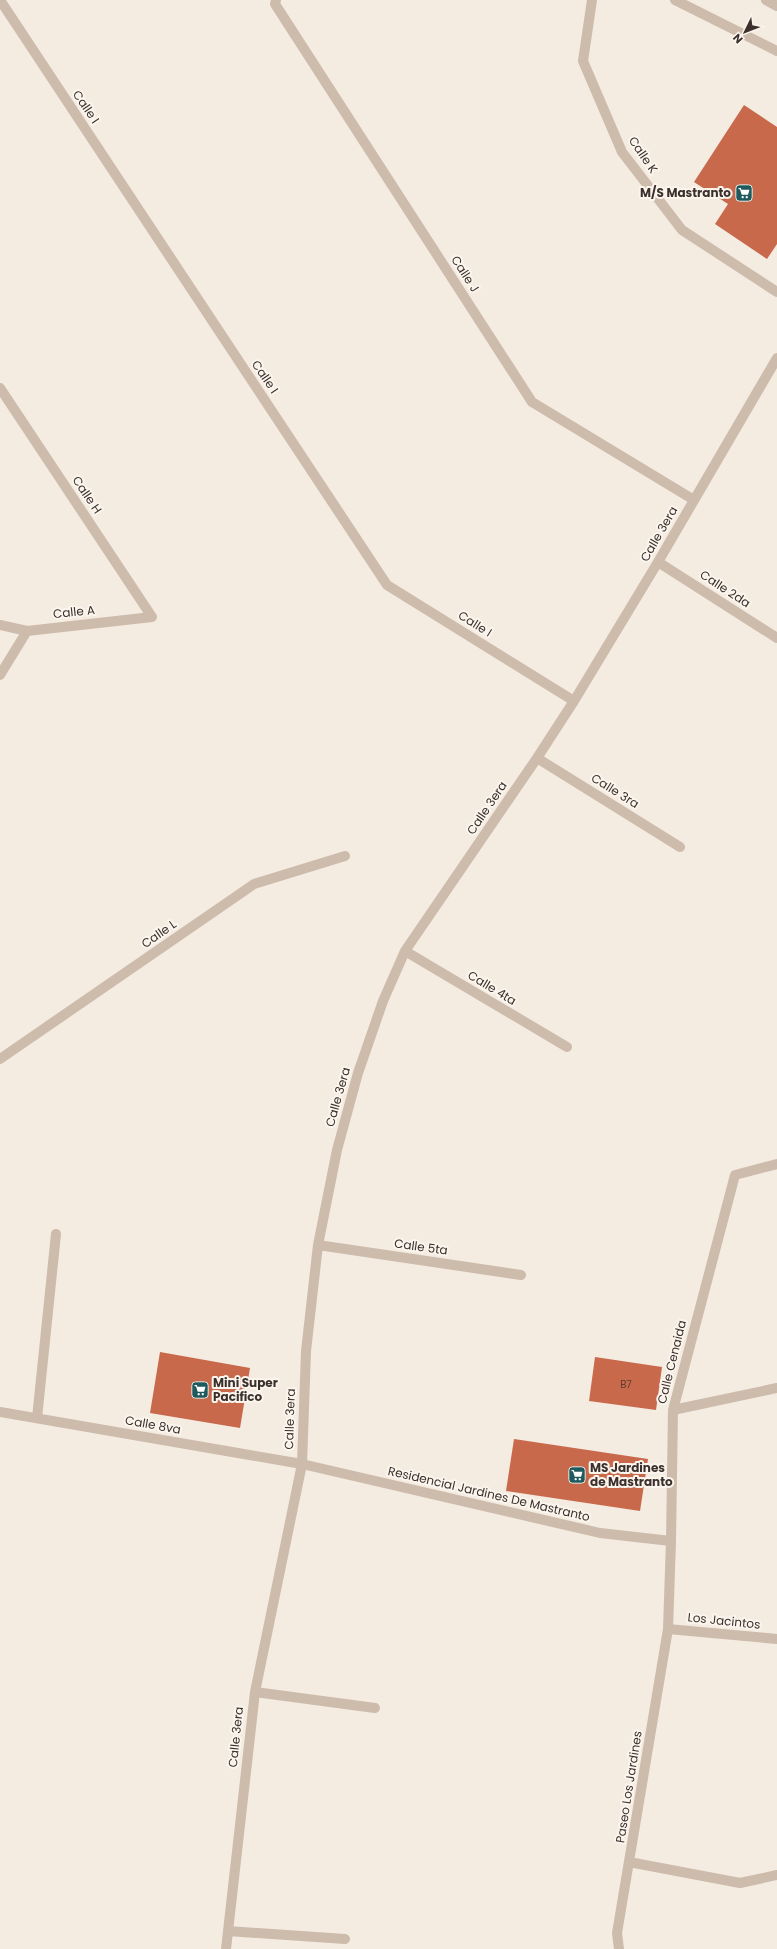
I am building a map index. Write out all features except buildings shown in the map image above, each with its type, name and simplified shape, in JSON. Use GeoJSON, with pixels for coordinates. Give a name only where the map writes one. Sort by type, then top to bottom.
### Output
{"type":"FeatureCollection","features":[{"type":"Feature","properties":{"kind":"street","name":"Calle I"},"geometry":{"type":"LineString","coordinates":[[0,0],[387,585],[574,701]]}},
{"type":"Feature","properties":{"kind":"street","name":"Calle J"},"geometry":{"type":"LineString","coordinates":[[276,0],[275,4],[532,402],[694,500]]}},
{"type":"Feature","properties":{"kind":"street","name":"Calle K"},"geometry":{"type":"LineString","coordinates":[[592,0],[583,61],[622,152],[682,230],[777,292]]}},
{"type":"Feature","properties":{"kind":"street"},"geometry":{"type":"LineString","coordinates":[[675,0],[777,52]]}},
{"type":"Feature","properties":{"kind":"street"},"geometry":{"type":"LineString","coordinates":[[766,0],[777,6]]}},
{"type":"Feature","properties":{"kind":"street","name":"Calle 3era"},"geometry":{"type":"LineString","coordinates":[[226,1949],[254,1692],[302,1464],[306,1351],[318,1245],[337,1150],[358,1073],[383,1002],[405,951],[537,758],[574,701],[694,500],[774,372],[777,358]]}},
{"type":"Feature","properties":{"kind":"street","name":"Calle H"},"geometry":{"type":"LineString","coordinates":[[0,388],[152,617]]}},
{"type":"Feature","properties":{"kind":"street","name":"Calle 2da"},"geometry":{"type":"LineString","coordinates":[[658,562],[777,638]]}},
{"type":"Feature","properties":{"kind":"street","name":"Calle A"},"geometry":{"type":"LineString","coordinates":[[0,624],[27,630],[152,617]]}},
{"type":"Feature","properties":{"kind":"street"},"geometry":{"type":"LineString","coordinates":[[0,675],[27,630]]}},
{"type":"Feature","properties":{"kind":"street","name":"Calle 3ra"},"geometry":{"type":"LineString","coordinates":[[537,758],[680,846]]}},
{"type":"Feature","properties":{"kind":"street","name":"Calle L"},"geometry":{"type":"LineString","coordinates":[[0,1059],[254,884],[345,856]]}},
{"type":"Feature","properties":{"kind":"street","name":"Calle 4ta"},"geometry":{"type":"LineString","coordinates":[[405,951],[567,1047]]}},
{"type":"Feature","properties":{"kind":"street","name":"Calle Cenaida"},"geometry":{"type":"LineString","coordinates":[[668,1628],[673,1410],[735,1175],[777,1164]]}},
{"type":"Feature","properties":{"kind":"street"},"geometry":{"type":"LineString","coordinates":[[37,1418],[56,1234]]}},
{"type":"Feature","properties":{"kind":"street","name":"Calle 5ta"},"geometry":{"type":"LineString","coordinates":[[318,1245],[521,1275]]}},
{"type":"Feature","properties":{"kind":"street"},"geometry":{"type":"LineString","coordinates":[[673,1410],[777,1388]]}},
{"type":"Feature","properties":{"kind":"street","name":"Calle 8va"},"geometry":{"type":"LineString","coordinates":[[0,1412],[302,1464]]}},
{"type":"Feature","properties":{"kind":"street","name":"Residencial Jardines De Mastranto"},"geometry":{"type":"LineString","coordinates":[[302,1464],[600,1533],[671,1541]]}},
{"type":"Feature","properties":{"kind":"street","name":"Los Jacintos"},"geometry":{"type":"LineString","coordinates":[[668,1628],[777,1639]]}},
{"type":"Feature","properties":{"kind":"street","name":"Paseo Los Jardines"},"geometry":{"type":"LineString","coordinates":[[619,1949],[617,1933],[668,1628]]}},
{"type":"Feature","properties":{"kind":"street"},"geometry":{"type":"LineString","coordinates":[[254,1692],[375,1708]]}},
{"type":"Feature","properties":{"kind":"street"},"geometry":{"type":"LineString","coordinates":[[629,1862],[740,1883],[777,1875]]}},
{"type":"Feature","properties":{"kind":"street"},"geometry":{"type":"LineString","coordinates":[[228,1931],[344,1939]]}},
{"type":"Feature","properties":{"kind":"place","name":"M/S Mastranto"},"geometry":{"type":"Point","coordinates":[744,193]}},
{"type":"Feature","properties":{"kind":"place","name":"Mini Super Pacifico"},"geometry":{"type":"Point","coordinates":[200,1390]}},
{"type":"Feature","properties":{"kind":"place","name":"MS Jardines de Mastranto"},"geometry":{"type":"Point","coordinates":[577,1475]}}]}
